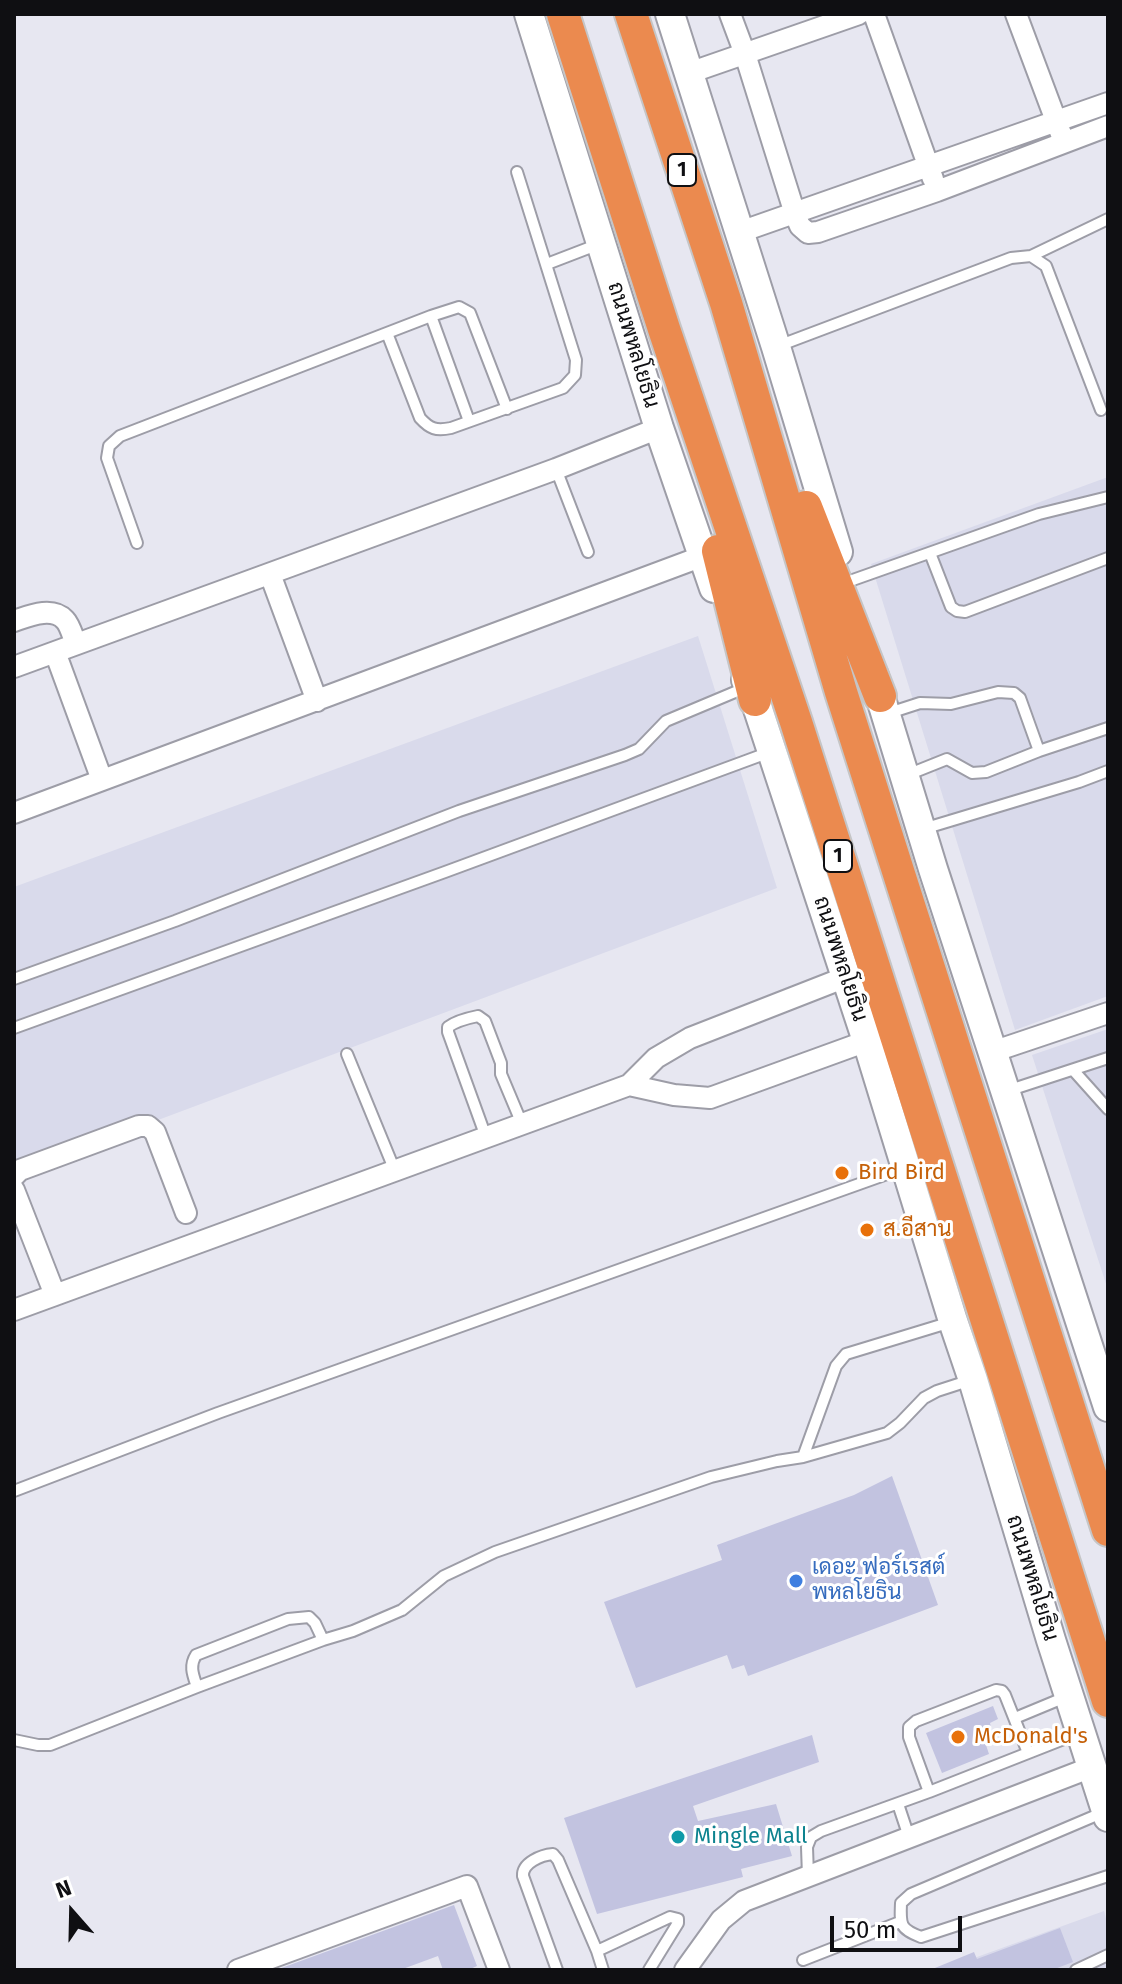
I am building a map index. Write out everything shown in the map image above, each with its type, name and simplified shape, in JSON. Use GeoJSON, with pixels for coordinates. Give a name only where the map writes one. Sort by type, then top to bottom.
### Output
{"type":"FeatureCollection","features":[{"type":"Feature","properties":{"kind":"highway","name":"ถนนพหลโยธิน"},"geometry":{"type":"LineString","coordinates":[[563,14],[664,329],[796,722],[1108,1701]]}},
{"type":"Feature","properties":{"kind":"highway","name":"1"},"geometry":{"type":"LineString","coordinates":[[631,14],[726,303],[841,692],[1108,1530]]}},
{"type":"Feature","properties":{"kind":"highway"},"geometry":{"type":"LineString","coordinates":[[726,303],[883,705]]}},
{"type":"Feature","properties":{"kind":"highway"},"geometry":{"type":"LineString","coordinates":[[664,329],[752,693]]}},
{"type":"Feature","properties":{"kind":"main road","name":"ถนนพหลโยธิน"},"geometry":{"type":"LineString","coordinates":[[529,14],[659,428],[752,693],[867,1041],[1107,1814]]}},
{"type":"Feature","properties":{"kind":"main road","name":"1"},"geometry":{"type":"LineString","coordinates":[[670,14],[776,347],[921,830],[1108,1407]]}},
{"type":"Feature","properties":{"kind":"street"},"geometry":{"type":"LineString","coordinates":[[730,14],[795,214],[800,226],[808,233],[937,191],[1108,126]]}},
{"type":"Feature","properties":{"kind":"street"},"geometry":{"type":"LineString","coordinates":[[689,73],[859,14]]}},
{"type":"Feature","properties":{"kind":"street"},"geometry":{"type":"LineString","coordinates":[[874,14],[937,191]]}},
{"type":"Feature","properties":{"kind":"street"},"geometry":{"type":"LineString","coordinates":[[1016,14],[1065,143]]}},
{"type":"Feature","properties":{"kind":"street"},"geometry":{"type":"LineString","coordinates":[[740,232],[1108,103]]}},
{"type":"Feature","properties":{"kind":"street"},"geometry":{"type":"LineString","coordinates":[[14,667],[556,469],[659,428]]}},
{"type":"Feature","properties":{"kind":"street"},"geometry":{"type":"LineString","coordinates":[[14,813],[703,556]]}},
{"type":"Feature","properties":{"kind":"street"},"geometry":{"type":"LineString","coordinates":[[270,574],[317,701]]}},
{"type":"Feature","properties":{"kind":"street"},"geometry":{"type":"LineString","coordinates":[[14,621],[45,613],[56,615],[66,620],[76,644]]}},
{"type":"Feature","properties":{"kind":"street"},"geometry":{"type":"LineString","coordinates":[[55,652],[102,780]]}},
{"type":"Feature","properties":{"kind":"street"},"geometry":{"type":"LineString","coordinates":[[14,1310],[629,1085],[656,1058],[690,1038],[846,977]]}},
{"type":"Feature","properties":{"kind":"street"},"geometry":{"type":"LineString","coordinates":[[992,1052],[1108,1013]]}},
{"type":"Feature","properties":{"kind":"street"},"geometry":{"type":"LineString","coordinates":[[629,1085],[674,1095],[710,1098],[867,1041]]}},
{"type":"Feature","properties":{"kind":"street"},"geometry":{"type":"LineString","coordinates":[[14,1176],[20,1170],[139,1126],[148,1126],[155,1132],[186,1213]]}},
{"type":"Feature","properties":{"kind":"street"},"geometry":{"type":"LineString","coordinates":[[14,1190],[55,1295]]}},
{"type":"Feature","properties":{"kind":"street"},"geometry":{"type":"LineString","coordinates":[[685,1970],[721,1920],[744,1901],[1092,1767]]}},
{"type":"Feature","properties":{"kind":"street"},"geometry":{"type":"LineString","coordinates":[[238,1970],[467,1886],[499,1970]]}},
{"type":"Feature","properties":{"kind":"lane"},"geometry":{"type":"LineString","coordinates":[[387,333],[420,418],[430,428],[440,430],[507,409],[563,388],[575,375],[576,360],[517,172]]}},
{"type":"Feature","properties":{"kind":"lane"},"geometry":{"type":"LineString","coordinates":[[776,347],[1011,258],[1031,256],[1108,219]]}},
{"type":"Feature","properties":{"kind":"lane"},"geometry":{"type":"LineString","coordinates":[[547,264],[601,243]]}},
{"type":"Feature","properties":{"kind":"lane"},"geometry":{"type":"LineString","coordinates":[[1031,256],[1046,266],[1101,410]]}},
{"type":"Feature","properties":{"kind":"lane"},"geometry":{"type":"LineString","coordinates":[[137,543],[107,458],[109,446],[120,436],[431,316],[459,307],[470,313],[507,409]]}},
{"type":"Feature","properties":{"kind":"lane"},"geometry":{"type":"LineString","coordinates":[[431,316],[469,421]]}},
{"type":"Feature","properties":{"kind":"lane"},"geometry":{"type":"LineString","coordinates":[[556,469],[588,552]]}},
{"type":"Feature","properties":{"kind":"lane"},"geometry":{"type":"LineString","coordinates":[[847,582],[1039,514],[1108,497]]}},
{"type":"Feature","properties":{"kind":"lane"},"geometry":{"type":"LineString","coordinates":[[930,553],[951,607],[965,612],[1108,558]]}},
{"type":"Feature","properties":{"kind":"lane"},"geometry":{"type":"LineString","coordinates":[[883,705],[951,704],[998,692],[1014,693],[1020,698],[1039,751]]}},
{"type":"Feature","properties":{"kind":"lane"},"geometry":{"type":"LineString","coordinates":[[14,979],[175,921],[459,811],[625,755],[639,749],[666,721],[752,693]]}},
{"type":"Feature","properties":{"kind":"lane"},"geometry":{"type":"LineString","coordinates":[[905,776],[947,759],[972,773],[986,772],[1108,728]]}},
{"type":"Feature","properties":{"kind":"lane"},"geometry":{"type":"LineString","coordinates":[[14,1028],[771,752]]}},
{"type":"Feature","properties":{"kind":"lane"},"geometry":{"type":"LineString","coordinates":[[921,830],[1108,771]]}},
{"type":"Feature","properties":{"kind":"lane"},"geometry":{"type":"LineString","coordinates":[[486,1137],[448,1032],[448,1027],[462,1021],[478,1016],[485,1021],[501,1063],[501,1074],[522,1124]]}},
{"type":"Feature","properties":{"kind":"lane"},"geometry":{"type":"LineString","coordinates":[[347,1054],[395,1171]]}},
{"type":"Feature","properties":{"kind":"lane"},"geometry":{"type":"LineString","coordinates":[[1006,1091],[1108,1058]]}},
{"type":"Feature","properties":{"kind":"lane"},"geometry":{"type":"LineString","coordinates":[[1074,1071],[1108,1109]]}},
{"type":"Feature","properties":{"kind":"lane"},"geometry":{"type":"LineString","coordinates":[[14,1491],[218,1413],[905,1167]]}},
{"type":"Feature","properties":{"kind":"lane"},"geometry":{"type":"LineString","coordinates":[[803,1457],[836,1366],[846,1354],[953,1321]]}},
{"type":"Feature","properties":{"kind":"lane"},"geometry":{"type":"LineString","coordinates":[[14,1740],[50,1745],[197,1687],[353,1631],[402,1610],[444,1576],[495,1552],[711,1477],[803,1457],[887,1433],[924,1398],[973,1380]]}},
{"type":"Feature","properties":{"kind":"lane"},"geometry":{"type":"LineString","coordinates":[[197,1687],[192,1671],[192,1661],[196,1655],[288,1619],[309,1617],[323,1640]]}},
{"type":"Feature","properties":{"kind":"lane"},"geometry":{"type":"LineString","coordinates":[[929,1792],[909,1737],[909,1727],[916,1721],[996,1690],[1002,1691],[1028,1753]]}},
{"type":"Feature","properties":{"kind":"lane"},"geometry":{"type":"LineString","coordinates":[[1015,1718],[1069,1696]]}},
{"type":"Feature","properties":{"kind":"lane"},"geometry":{"type":"LineString","coordinates":[[808,1876],[807,1847],[811,1837],[821,1831],[1080,1732]]}},
{"type":"Feature","properties":{"kind":"lane"},"geometry":{"type":"LineString","coordinates":[[898,1804],[909,1837]]}},
{"type":"Feature","properties":{"kind":"lane"},"geometry":{"type":"LineString","coordinates":[[1107,1814],[911,1894],[901,1903],[900,1922],[906,1931],[921,1937],[1108,1876]]}},
{"type":"Feature","properties":{"kind":"lane"},"geometry":{"type":"LineString","coordinates":[[557,1970],[523,1876],[526,1865],[553,1854],[603,1970]]}},
{"type":"Feature","properties":{"kind":"lane"},"geometry":{"type":"LineString","coordinates":[[597,1951],[675,1917],[678,1923],[655,1968]]}},
{"type":"Feature","properties":{"kind":"lane"},"geometry":{"type":"LineString","coordinates":[[803,1960],[900,1922]]}},
{"type":"Feature","properties":{"kind":"lane"},"geometry":{"type":"LineString","coordinates":[[1076,1970],[1108,1955]]}},
{"type":"Feature","properties":{"kind":"shaded area"},"geometry":{"type":"Polygon","coordinates":[[[1108,477],[1108,996],[1015,1030],[871,564],[1108,477]]]}},
{"type":"Feature","properties":{"kind":"shaded area"},"geometry":{"type":"Polygon","coordinates":[[[698,636],[777,888],[14,1174],[14,887],[698,636]]]}},
{"type":"Feature","properties":{"kind":"shaded area"},"geometry":{"type":"Polygon","coordinates":[[[1108,1029],[1108,1290],[1032,1055],[1108,1029]]]}},
{"type":"Feature","properties":{"kind":"shaded area"},"geometry":{"type":"Polygon","coordinates":[[[1104,1911],[1108,1926],[1108,1970],[941,1970],[1104,1911]]]}},
{"type":"Feature","properties":{"kind":"building","name":"เดอะ ฟอร์เรสต์ พหลโยธิน"},"geometry":{"type":"Polygon","coordinates":[[[892,1476],[938,1605],[748,1676],[744,1665],[732,1669],[727,1655],[636,1688],[604,1602],[722,1560],[717,1545],[854,1495],[892,1476]]]}},
{"type":"Feature","properties":{"kind":"building","name":"McDonald's"},"geometry":{"type":"Polygon","coordinates":[[[993,1706],[998,1719],[990,1723],[993,1735],[984,1739],[989,1754],[942,1773],[926,1733],[993,1706]]]}},
{"type":"Feature","properties":{"kind":"building","name":"Mingle Mall"},"geometry":{"type":"Polygon","coordinates":[[[812,1735],[819,1762],[693,1806],[698,1821],[776,1804],[792,1856],[741,1869],[743,1877],[597,1914],[564,1818],[812,1735]]]}},
{"type":"Feature","properties":{"kind":"building"},"geometry":{"type":"Polygon","coordinates":[[[454,1905],[477,1966],[468,1970],[443,1970],[438,1956],[400,1970],[276,1970],[454,1905]]]}},
{"type":"Feature","properties":{"kind":"building"},"geometry":{"type":"Polygon","coordinates":[[[1060,1928],[1073,1962],[1052,1970],[930,1970],[974,1952],[977,1959],[1060,1928]]]}},
{"type":"Feature","properties":{"kind":"place","name":"Bird Bird"},"geometry":{"type":"Point","coordinates":[842,1173]}},
{"type":"Feature","properties":{"kind":"place","name":"ส.อีสาน"},"geometry":{"type":"Point","coordinates":[867,1230]}},
{"type":"Feature","properties":{"kind":"place","name":"เดอะ ฟอร์เรสต์ พหลโยธิน"},"geometry":{"type":"Point","coordinates":[796,1581]}},
{"type":"Feature","properties":{"kind":"place","name":"McDonald's"},"geometry":{"type":"Point","coordinates":[958,1737]}},
{"type":"Feature","properties":{"kind":"place","name":"Mingle Mall"},"geometry":{"type":"Point","coordinates":[678,1837]}}]}
